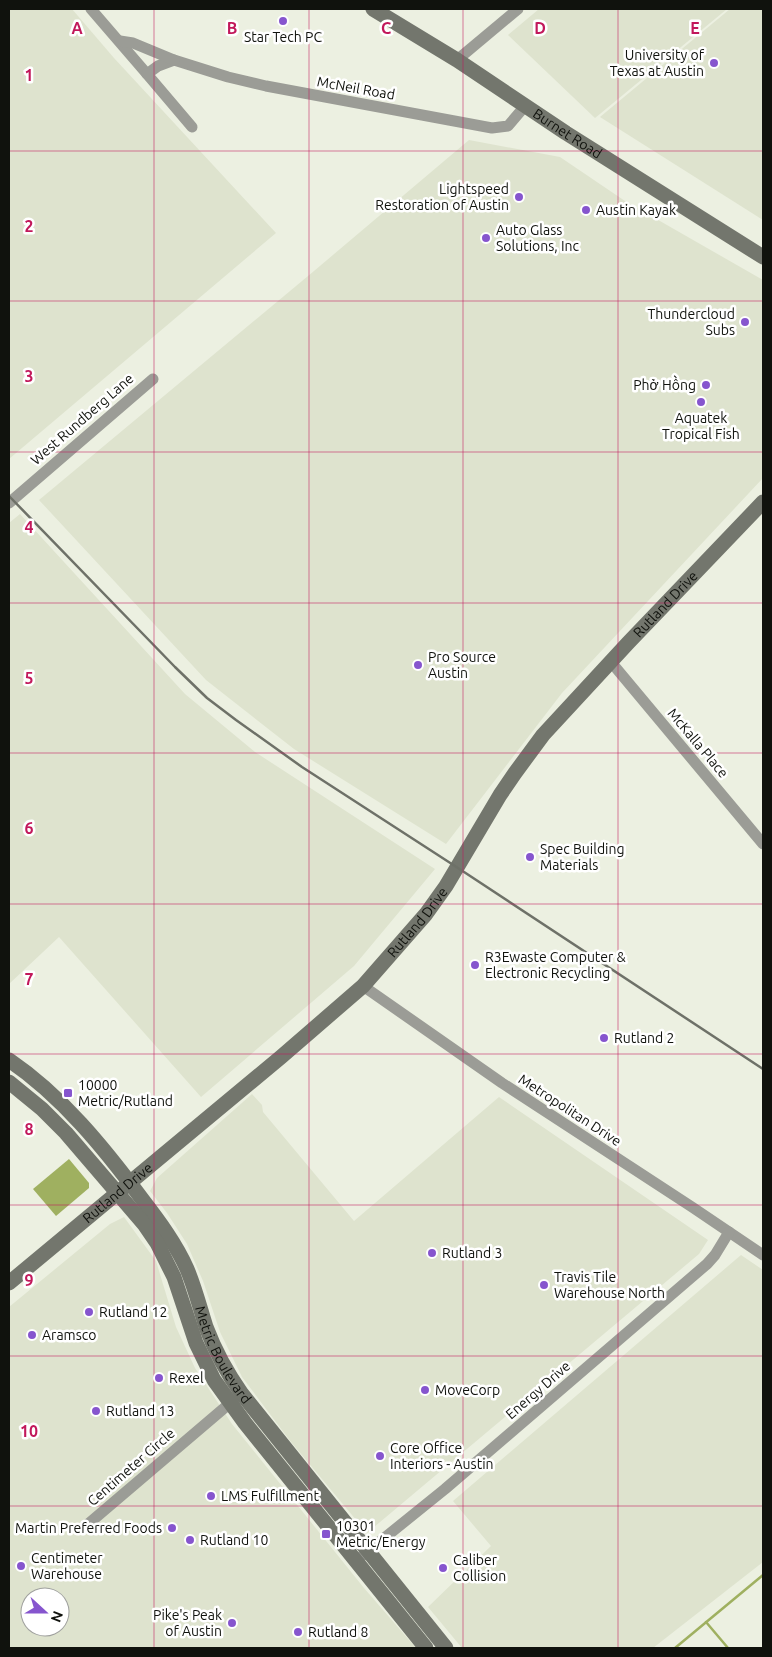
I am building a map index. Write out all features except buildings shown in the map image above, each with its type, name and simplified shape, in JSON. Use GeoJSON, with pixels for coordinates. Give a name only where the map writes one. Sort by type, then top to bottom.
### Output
{"type":"FeatureCollection","features":[{"type":"Feature","properties":{"kind":"main road","name":"Burnet Road"},"geometry":{"type":"LineString","coordinates":[[372,9],[457,60],[525,106],[763,257]]}},
{"type":"Feature","properties":{"kind":"main road","name":"Rutland Drive"},"geometry":{"type":"LineString","coordinates":[[9,1283],[281,1057],[363,986],[426,914],[446,886],[500,795],[530,752],[554,723],[763,502]]}},
{"type":"Feature","properties":{"kind":"main road","name":"Metric Boulevard"},"geometry":{"type":"LineString","coordinates":[[9,1060],[58,1099],[130,1182],[181,1256],[206,1327],[235,1398],[281,1469],[426,1648]]}},
{"type":"Feature","properties":{"kind":"main road","name":"Metric Boulevard"},"geometry":{"type":"LineString","coordinates":[[9,1082],[48,1115],[144,1224],[167,1262],[207,1368],[293,1459],[446,1648]]}},
{"type":"Feature","properties":{"kind":"main road"},"geometry":{"type":"LineString","coordinates":[[207,1368],[221,1360]]}},
{"type":"Feature","properties":{"kind":"main road"},"geometry":{"type":"LineString","coordinates":[[281,1469],[293,1459]]}},
{"type":"Feature","properties":{"kind":"street","name":"McNeil Road"},"geometry":{"type":"LineString","coordinates":[[91,9],[120,40],[192,127]]}},
{"type":"Feature","properties":{"kind":"street"},"geometry":{"type":"LineString","coordinates":[[457,60],[518,9]]}},
{"type":"Feature","properties":{"kind":"street","name":"McNeil Road"},"geometry":{"type":"LineString","coordinates":[[120,40],[228,78],[492,128],[508,126],[525,106]]}},
{"type":"Feature","properties":{"kind":"street"},"geometry":{"type":"LineString","coordinates":[[147,74],[158,66],[174,60]]}},
{"type":"Feature","properties":{"kind":"street","name":"West Rundberg Lane"},"geometry":{"type":"LineString","coordinates":[[9,503],[153,379]]}},
{"type":"Feature","properties":{"kind":"street","name":"McKalla Place"},"geometry":{"type":"LineString","coordinates":[[611,662],[763,844]]}},
{"type":"Feature","properties":{"kind":"street","name":"Metropolitan Drive"},"geometry":{"type":"LineString","coordinates":[[363,986],[502,1084],[763,1255]]}},
{"type":"Feature","properties":{"kind":"street","name":"Energy Drive"},"geometry":{"type":"LineString","coordinates":[[355,1561],[449,1486],[707,1264],[729,1232]]}},
{"type":"Feature","properties":{"kind":"street","name":"Centimeter Circle"},"geometry":{"type":"LineString","coordinates":[[87,1525],[235,1398]]}},
{"type":"Feature","properties":{"kind":"shaded area"},"geometry":{"type":"Polygon","coordinates":[[[9,9],[72,9],[114,58],[276,233],[9,459],[9,9]]]}},
{"type":"Feature","properties":{"kind":"shaded area"},"geometry":{"type":"Polygon","coordinates":[[[539,9],[727,9],[595,118],[508,35],[539,9]]]}},
{"type":"Feature","properties":{"kind":"shaded area","name":"University of Texas at Austin"},"geometry":{"type":"Polygon","coordinates":[[[730,9],[763,9],[763,220],[600,117],[730,9]]]}},
{"type":"Feature","properties":{"kind":"shaded area"},"geometry":{"type":"Polygon","coordinates":[[[469,140],[560,157],[625,201],[763,280],[763,478],[562,693],[446,844],[294,749],[206,680],[39,500],[469,140]]]}},
{"type":"Feature","properties":{"kind":"shaded area"},"geometry":{"type":"Polygon","coordinates":[[[20,514],[185,694],[255,752],[435,869],[354,966],[201,1097],[59,937],[9,984],[9,523],[20,514]]]}},
{"type":"Feature","properties":{"kind":"shaded area"},"geometry":{"type":"Polygon","coordinates":[[[252,1094],[262,1105],[263,1112],[354,1221],[499,1097],[708,1240],[699,1254],[367,1533],[291,1442],[242,1377],[220,1332],[203,1281],[187,1244],[150,1191],[157,1178],[252,1094]]]}},
{"type":"Feature","properties":{"kind":"shaded area"},"geometry":{"type":"Polygon","coordinates":[[[69,1159],[89,1183],[89,1188],[56,1216],[33,1189],[69,1159]]]}},
{"type":"Feature","properties":{"kind":"shaded area"},"geometry":{"type":"Polygon","coordinates":[[[124,1217],[156,1261],[176,1327],[195,1368],[232,1424],[364,1588],[416,1648],[10,1648],[9,1307],[110,1224],[124,1217]]]}},
{"type":"Feature","properties":{"kind":"shaded area"},"geometry":{"type":"Polygon","coordinates":[[[741,1255],[763,1270],[763,1562],[653,1648],[462,1648],[428,1607],[491,1546],[453,1501],[741,1255]]]}},
{"type":"Feature","properties":{"kind":"waterway"},"geometry":{"type":"LineString","coordinates":[[675,1648],[763,1575]]}},
{"type":"Feature","properties":{"kind":"waterway"},"geometry":{"type":"LineString","coordinates":[[706,1622],[728,1648]]}},
{"type":"Feature","properties":{"kind":"railway"},"geometry":{"type":"LineString","coordinates":[[9,496],[207,698],[302,767],[763,1069]]}},
{"type":"Feature","properties":{"kind":"place","name":"Star Tech PC"},"geometry":{"type":"Point","coordinates":[283,21]}},
{"type":"Feature","properties":{"kind":"place","name":"University of Texas at Austin"},"geometry":{"type":"Point","coordinates":[714,63]}},
{"type":"Feature","properties":{"kind":"place","name":"Lightspeed Restoration of Austin"},"geometry":{"type":"Point","coordinates":[519,197]}},
{"type":"Feature","properties":{"kind":"place","name":"Austin Kayak"},"geometry":{"type":"Point","coordinates":[586,210]}},
{"type":"Feature","properties":{"kind":"place","name":"Auto Glass Solutions, Inc"},"geometry":{"type":"Point","coordinates":[486,238]}},
{"type":"Feature","properties":{"kind":"place","name":"Thundercloud Subs"},"geometry":{"type":"Point","coordinates":[745,322]}},
{"type":"Feature","properties":{"kind":"place","name":"Phở Hồng"},"geometry":{"type":"Point","coordinates":[706,385]}},
{"type":"Feature","properties":{"kind":"place","name":"Aquatek Tropical Fish"},"geometry":{"type":"Point","coordinates":[701,402]}},
{"type":"Feature","properties":{"kind":"place","name":"Pro Source Austin"},"geometry":{"type":"Point","coordinates":[418,665]}},
{"type":"Feature","properties":{"kind":"place","name":"Spec Building Materials"},"geometry":{"type":"Point","coordinates":[530,857]}},
{"type":"Feature","properties":{"kind":"place","name":"R3Ewaste Computer & Electronic Recycling"},"geometry":{"type":"Point","coordinates":[475,965]}},
{"type":"Feature","properties":{"kind":"place","name":"Rutland 2"},"geometry":{"type":"Point","coordinates":[604,1038]}},
{"type":"Feature","properties":{"kind":"place","name":"10000 Metric/Rutland"},"geometry":{"type":"Point","coordinates":[68,1093]}},
{"type":"Feature","properties":{"kind":"place","name":"Rutland 3"},"geometry":{"type":"Point","coordinates":[432,1253]}},
{"type":"Feature","properties":{"kind":"place","name":"Travis Tile Warehouse North"},"geometry":{"type":"Point","coordinates":[544,1285]}},
{"type":"Feature","properties":{"kind":"place","name":"Rutland 12"},"geometry":{"type":"Point","coordinates":[89,1312]}},
{"type":"Feature","properties":{"kind":"place","name":"Aramsco"},"geometry":{"type":"Point","coordinates":[32,1335]}},
{"type":"Feature","properties":{"kind":"place","name":"Rexel"},"geometry":{"type":"Point","coordinates":[159,1378]}},
{"type":"Feature","properties":{"kind":"place","name":"MoveCorp"},"geometry":{"type":"Point","coordinates":[425,1390]}},
{"type":"Feature","properties":{"kind":"place","name":"Rutland 13"},"geometry":{"type":"Point","coordinates":[96,1411]}},
{"type":"Feature","properties":{"kind":"place","name":"Core Office Interiors - Austin"},"geometry":{"type":"Point","coordinates":[380,1456]}},
{"type":"Feature","properties":{"kind":"place","name":"LMS Fulfillment"},"geometry":{"type":"Point","coordinates":[211,1496]}},
{"type":"Feature","properties":{"kind":"place","name":"Martin Preferred Foods"},"geometry":{"type":"Point","coordinates":[172,1528]}},
{"type":"Feature","properties":{"kind":"place","name":"10301 Metric/Energy"},"geometry":{"type":"Point","coordinates":[326,1534]}},
{"type":"Feature","properties":{"kind":"place","name":"Rutland 10"},"geometry":{"type":"Point","coordinates":[190,1540]}},
{"type":"Feature","properties":{"kind":"place","name":"Centimeter Warehouse"},"geometry":{"type":"Point","coordinates":[21,1566]}},
{"type":"Feature","properties":{"kind":"place","name":"Caliber Collision"},"geometry":{"type":"Point","coordinates":[443,1568]}},
{"type":"Feature","properties":{"kind":"place","name":"Pike's Peak of Austin"},"geometry":{"type":"Point","coordinates":[232,1623]}},
{"type":"Feature","properties":{"kind":"place","name":"Rutland 8"},"geometry":{"type":"Point","coordinates":[298,1632]}}]}
